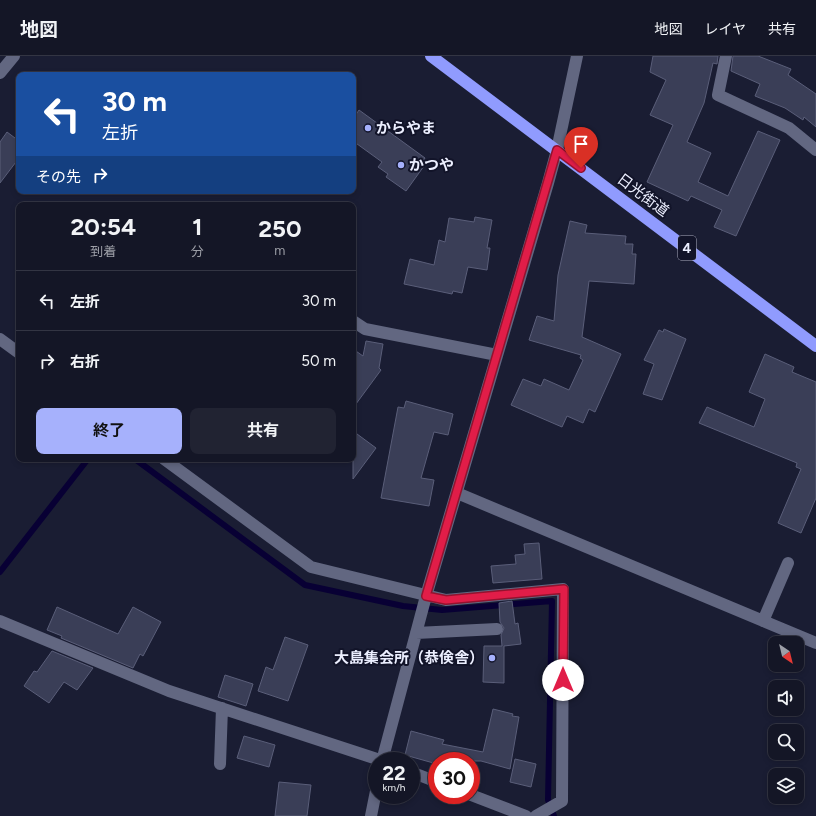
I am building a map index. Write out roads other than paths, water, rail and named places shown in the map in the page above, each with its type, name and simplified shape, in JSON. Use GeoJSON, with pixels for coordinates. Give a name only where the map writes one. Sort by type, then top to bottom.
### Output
{"type":"FeatureCollection","features":[{"type":"Feature","properties":{"kind":"highway","name":"日光街道"},"geometry":{"type":"LineString","coordinates":[[431,56],[816,346]]}},
{"type":"Feature","properties":{"kind":"street"},"geometry":{"type":"LineString","coordinates":[[0,73],[14,56]]}},
{"type":"Feature","properties":{"kind":"street"},"geometry":{"type":"LineString","coordinates":[[384,752],[426,596],[557,150],[577,56]]}},
{"type":"Feature","properties":{"kind":"street"},"geometry":{"type":"LineString","coordinates":[[726,56],[718,95],[789,128],[816,150]]}},
{"type":"Feature","properties":{"kind":"street"},"geometry":{"type":"LineString","coordinates":[[356,323],[364,330],[497,355]]}},
{"type":"Feature","properties":{"kind":"street"},"geometry":{"type":"LineString","coordinates":[[0,339],[16,351]]}},
{"type":"Feature","properties":{"kind":"street"},"geometry":{"type":"LineString","coordinates":[[168,462],[311,567],[446,600],[564,589],[562,801],[536,816]]}},
{"type":"Feature","properties":{"kind":"street"},"geometry":{"type":"LineString","coordinates":[[456,493],[816,643]]}},
{"type":"Feature","properties":{"kind":"street"},"geometry":{"type":"LineString","coordinates":[[763,621],[788,563]]}},
{"type":"Feature","properties":{"kind":"street"},"geometry":{"type":"LineString","coordinates":[[0,621],[169,691],[368,756]]}},
{"type":"Feature","properties":{"kind":"street"},"geometry":{"type":"LineString","coordinates":[[416,633],[496,629]]}},
{"type":"Feature","properties":{"kind":"street"},"geometry":{"type":"LineString","coordinates":[[220,764],[222,708]]}},
{"type":"Feature","properties":{"kind":"street"},"geometry":{"type":"LineString","coordinates":[[480,798],[526,816]]}},
{"type":"Feature","properties":{"kind":"street"},"geometry":{"type":"LineString","coordinates":[[371,816],[373,804]]}},
{"type":"Feature","properties":{"kind":"waterway"},"geometry":{"type":"LineString","coordinates":[[0,572],[86,462]]}},
{"type":"Feature","properties":{"kind":"waterway"},"geometry":{"type":"LineString","coordinates":[[139,462],[305,585],[403,606],[442,610],[552,601],[548,800],[554,816]]}},
{"type":"Feature","properties":{"kind":"place","name":"からやま"},"geometry":{"type":"Point","coordinates":[368,128]}},
{"type":"Feature","properties":{"kind":"place","name":"かつや"},"geometry":{"type":"Point","coordinates":[401,165]}},
{"type":"Feature","properties":{"kind":"place","name":"大島集会所（恭倹舎）"},"geometry":{"type":"Point","coordinates":[492,658]}}]}
